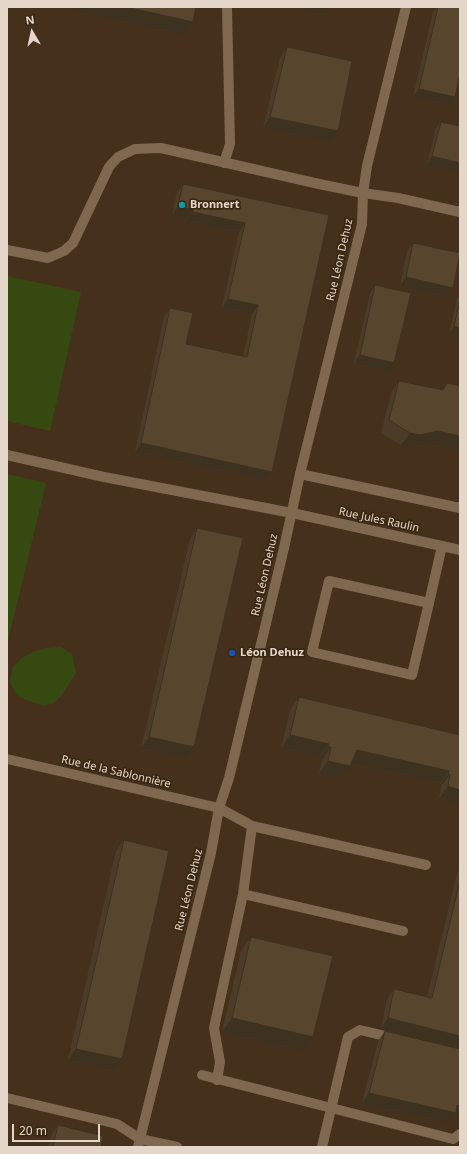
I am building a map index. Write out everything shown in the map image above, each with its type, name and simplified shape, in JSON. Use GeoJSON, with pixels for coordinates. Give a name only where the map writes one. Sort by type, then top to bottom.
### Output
{"type":"FeatureCollection","features":[{"type":"Feature","properties":{"kind":"street"},"geometry":{"type":"LineString","coordinates":[[224,163],[230,144],[228,7]]}},
{"type":"Feature","properties":{"kind":"street","name":"Rue Léon Dehuz"},"geometry":{"type":"LineString","coordinates":[[139,1143],[211,853],[220,808],[229,778],[300,474],[362,224],[363,193],[368,166],[406,7]]}},
{"type":"Feature","properties":{"kind":"street"},"geometry":{"type":"LineString","coordinates":[[7,250],[48,258],[64,251],[73,243],[109,167],[118,157],[135,149],[161,148],[363,193],[398,198],[460,212]]}},
{"type":"Feature","properties":{"kind":"street","name":"Rue Jules Raulin"},"geometry":{"type":"LineString","coordinates":[[7,455],[104,477],[292,513],[460,550]]}},
{"type":"Feature","properties":{"kind":"street"},"geometry":{"type":"LineString","coordinates":[[300,474],[460,508]]}},
{"type":"Feature","properties":{"kind":"street"},"geometry":{"type":"LineString","coordinates":[[429,604],[329,581],[312,652],[412,675],[429,604],[442,546]]}},
{"type":"Feature","properties":{"kind":"street","name":"Rue de la Sablonnière"},"geometry":{"type":"LineString","coordinates":[[7,759],[220,808],[252,826],[426,865]]}},
{"type":"Feature","properties":{"kind":"street"},"geometry":{"type":"LineString","coordinates":[[217,1080],[220,1062],[214,1028],[243,894],[252,826]]}},
{"type":"Feature","properties":{"kind":"street"},"geometry":{"type":"LineString","coordinates":[[243,894],[403,931]]}},
{"type":"Feature","properties":{"kind":"street"},"geometry":{"type":"LineString","coordinates":[[322,1147],[348,1037],[360,1030],[406,1041]]}},
{"type":"Feature","properties":{"kind":"street"},"geometry":{"type":"LineString","coordinates":[[202,1075],[453,1139],[460,1134]]}},
{"type":"Feature","properties":{"kind":"street"},"geometry":{"type":"LineString","coordinates":[[7,1098],[117,1124],[139,1143],[177,1147]]}},
{"type":"Feature","properties":{"kind":"green space"},"geometry":{"type":"Polygon","coordinates":[[[7,276],[81,292],[50,431],[7,421],[7,276]]]}},
{"type":"Feature","properties":{"kind":"green space"},"geometry":{"type":"Polygon","coordinates":[[[7,474],[46,483],[7,645],[7,474]]]}},
{"type":"Feature","properties":{"kind":"green space"},"geometry":{"type":"Polygon","coordinates":[[[61,647],[72,654],[76,673],[61,696],[54,703],[44,706],[21,698],[15,692],[10,682],[13,667],[22,658],[34,651],[61,647]]]}},
{"type":"Feature","properties":{"kind":"building"},"geometry":{"type":"Polygon","coordinates":[[[126,7],[196,7],[193,22],[126,7]]]}},
{"type":"Feature","properties":{"kind":"building"},"geometry":{"type":"Polygon","coordinates":[[[438,7],[460,7],[460,74],[455,97],[419,89],[438,7]]]}},
{"type":"Feature","properties":{"kind":"building"},"geometry":{"type":"Polygon","coordinates":[[[287,47],[352,61],[338,131],[270,117],[287,47]]]}},
{"type":"Feature","properties":{"kind":"building"},"geometry":{"type":"Polygon","coordinates":[[[441,122],[460,126],[460,163],[432,156],[441,122]]]}},
{"type":"Feature","properties":{"kind":"building"},"geometry":{"type":"Polygon","coordinates":[[[183,184],[329,215],[272,472],[141,443],[170,308],[193,313],[186,344],[247,357],[258,305],[228,299],[245,223],[192,212],[193,210],[178,206],[183,184]]]}},
{"type":"Feature","properties":{"kind":"building"},"geometry":{"type":"Polygon","coordinates":[[[413,243],[460,253],[453,288],[406,277],[413,243]]]}},
{"type":"Feature","properties":{"kind":"building"},"geometry":{"type":"Polygon","coordinates":[[[375,285],[411,293],[394,363],[360,355],[375,285]]]}},
{"type":"Feature","properties":{"kind":"building"},"geometry":{"type":"Polygon","coordinates":[[[460,301],[460,328],[454,326],[460,301]]]}},
{"type":"Feature","properties":{"kind":"building"},"geometry":{"type":"Polygon","coordinates":[[[399,381],[443,390],[447,383],[460,386],[460,436],[438,431],[420,435],[410,433],[389,420],[399,381]]]}},
{"type":"Feature","properties":{"kind":"building"},"geometry":{"type":"Polygon","coordinates":[[[197,528],[243,538],[194,747],[149,737],[197,528]]]}},
{"type":"Feature","properties":{"kind":"building"},"geometry":{"type":"Polygon","coordinates":[[[299,697],[460,735],[460,790],[448,786],[449,771],[357,750],[350,766],[328,761],[331,747],[328,746],[329,744],[290,735],[299,697]]]}},
{"type":"Feature","properties":{"kind":"building"},"geometry":{"type":"Polygon","coordinates":[[[124,840],[169,851],[122,1059],[76,1049],[124,840]]]}},
{"type":"Feature","properties":{"kind":"building"},"geometry":{"type":"Polygon","coordinates":[[[460,880],[460,1036],[388,1018],[394,989],[432,998],[460,880]]]}},
{"type":"Feature","properties":{"kind":"building"},"geometry":{"type":"Polygon","coordinates":[[[251,937],[333,956],[313,1037],[232,1018],[251,937]]]}},
{"type":"Feature","properties":{"kind":"building"},"geometry":{"type":"Polygon","coordinates":[[[385,1031],[460,1049],[460,1106],[457,1105],[456,1113],[369,1093],[385,1031]]]}},
{"type":"Feature","properties":{"kind":"building"},"geometry":{"type":"Polygon","coordinates":[[[58,1125],[103,1136],[101,1147],[53,1147],[58,1125]]]}},
{"type":"Feature","properties":{"kind":"place","name":"Bronnert"},"geometry":{"type":"Point","coordinates":[182,205]}},
{"type":"Feature","properties":{"kind":"place","name":"Léon Dehuz"},"geometry":{"type":"Point","coordinates":[232,653]}}]}
